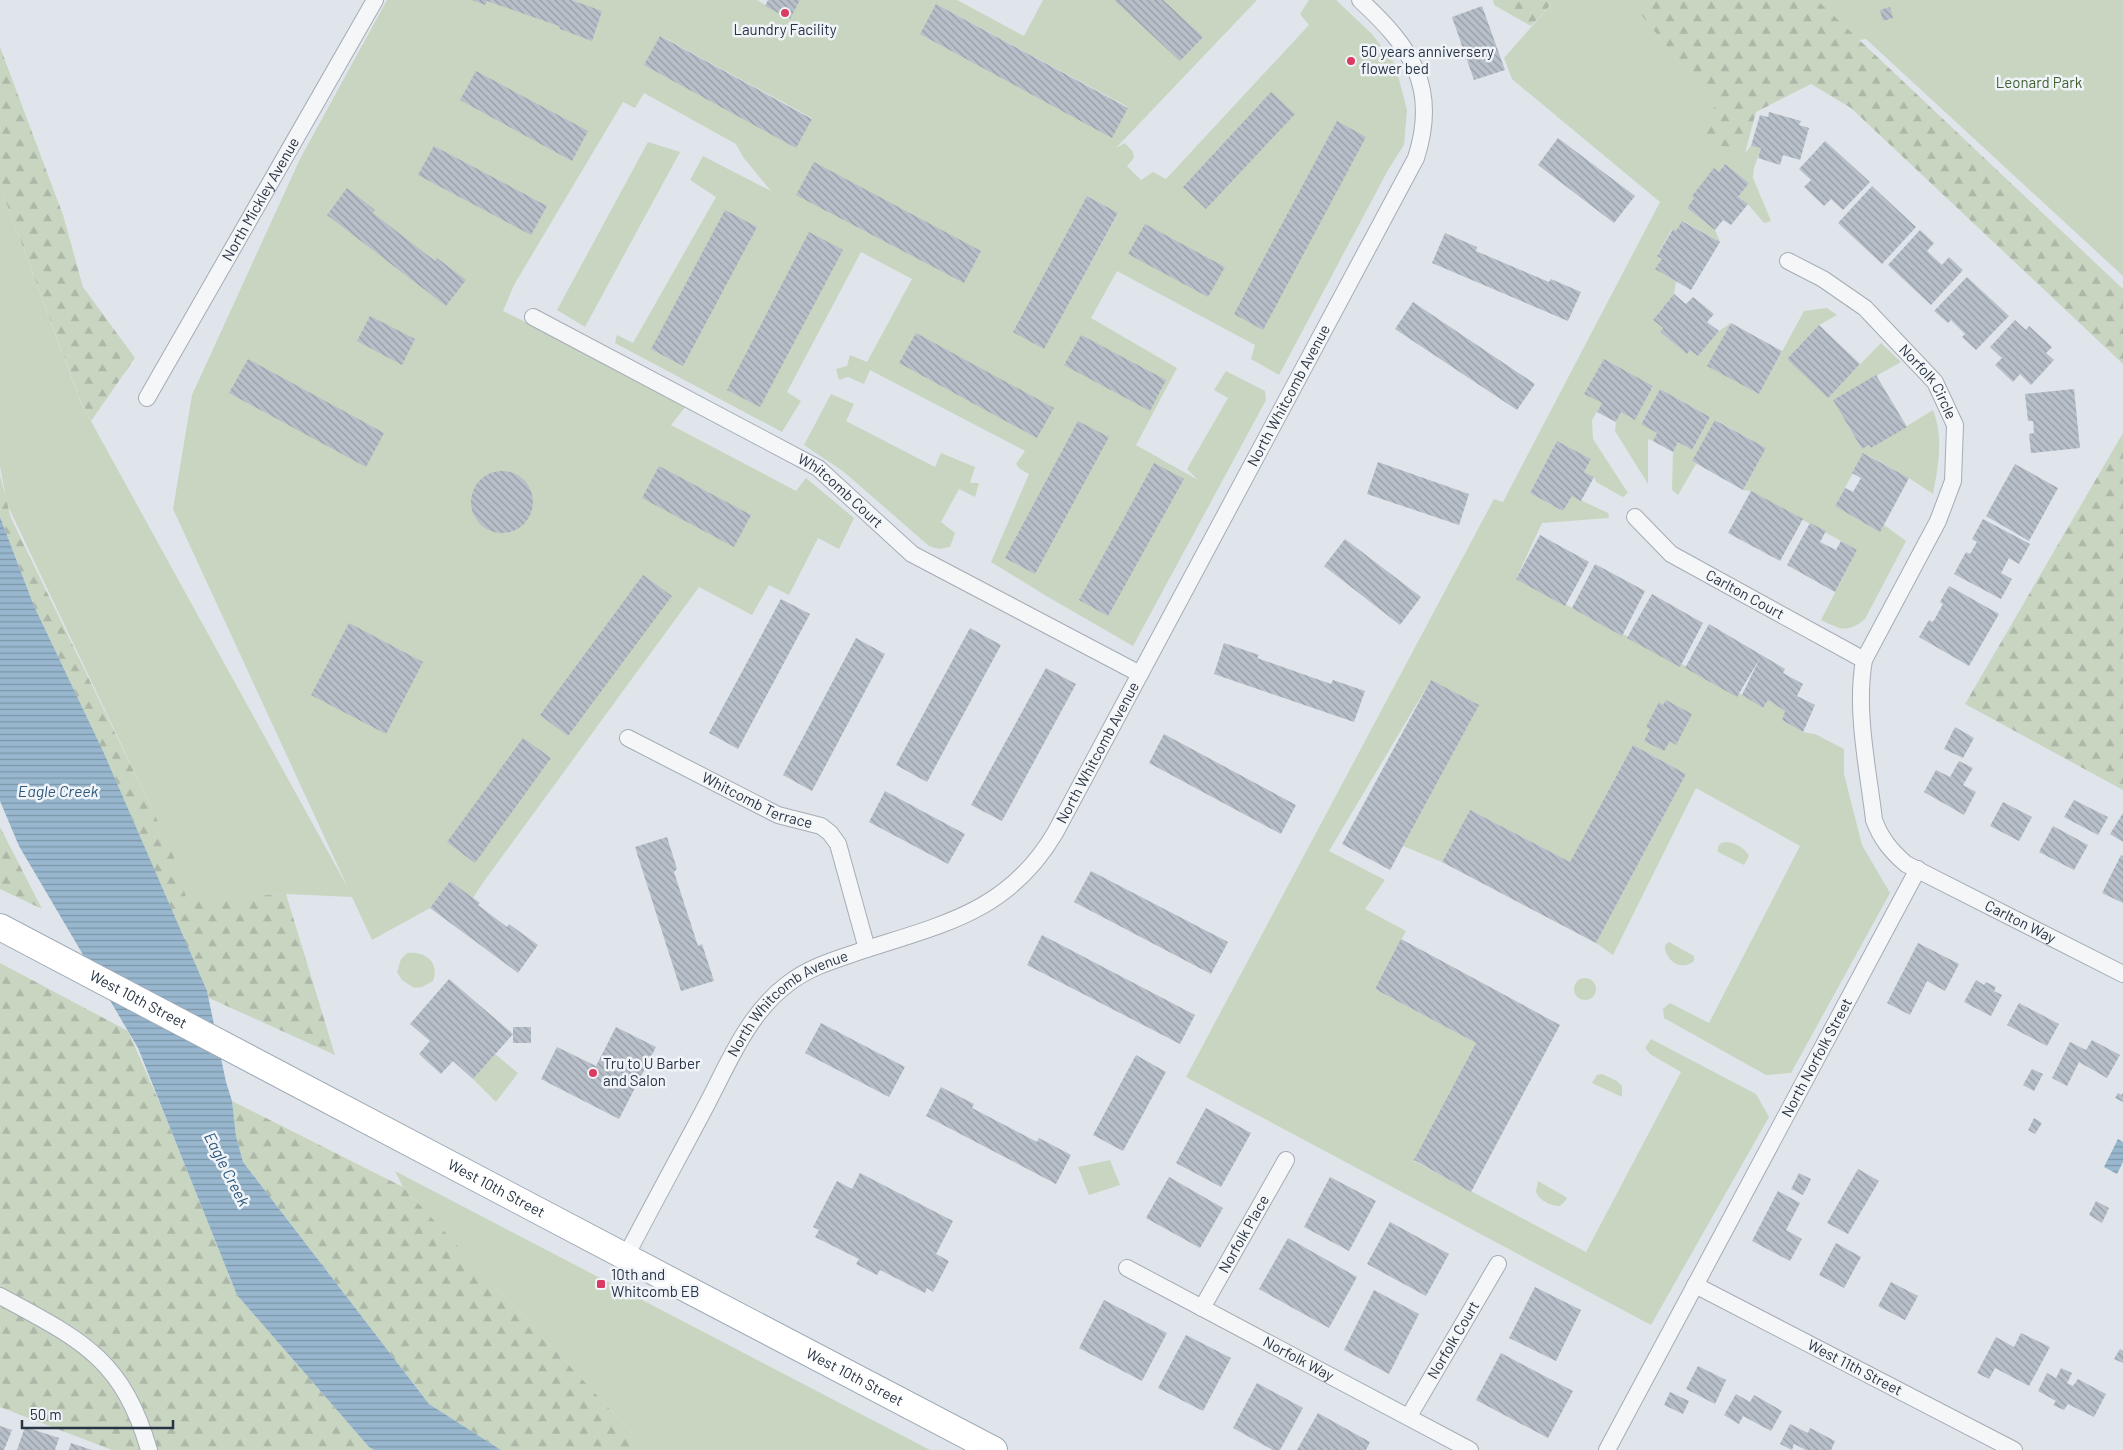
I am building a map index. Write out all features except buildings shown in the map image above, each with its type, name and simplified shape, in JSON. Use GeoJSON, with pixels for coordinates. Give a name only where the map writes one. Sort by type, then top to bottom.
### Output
{"type":"FeatureCollection","features":[{"type":"Feature","properties":{"kind":"main road","name":"West 10th Street"},"geometry":{"type":"LineString","coordinates":[[0,927],[994,1450]]}},
{"type":"Feature","properties":{"kind":"street","name":"North Mickley Avenue"},"geometry":{"type":"LineString","coordinates":[[147,398],[374,0]]}},
{"type":"Feature","properties":{"kind":"street","name":"North Whitcomb Avenue"},"geometry":{"type":"LineString","coordinates":[[626,1258],[738,1046],[773,996],[804,972],[822,964],[948,922],[975,911],[999,897],[1028,871],[1040,857],[1055,833],[1416,158],[1421,140],[1423,106],[1420,84],[1411,58],[1390,28],[1360,0]]}},
{"type":"Feature","properties":{"kind":"street","name":"Norfolk Circle"},"geometry":{"type":"LineString","coordinates":[[1788,261],[1823,279],[1865,308],[1935,382],[1954,425],[1953,481],[1938,521],[1864,660]]}},
{"type":"Feature","properties":{"kind":"street","name":"Whitcomb Court"},"geometry":{"type":"LineString","coordinates":[[533,317],[818,468],[912,554],[1140,674]]}},
{"type":"Feature","properties":{"kind":"street","name":"Carlton Court"},"geometry":{"type":"LineString","coordinates":[[1635,516],[1671,554],[1864,660]]}},
{"type":"Feature","properties":{"kind":"street"},"geometry":{"type":"LineString","coordinates":[[1864,660],[1861,679],[1861,708],[1874,820],[1879,833],[1890,850],[1906,864],[1918,869]]}},
{"type":"Feature","properties":{"kind":"street","name":"Whitcomb Terrace"},"geometry":{"type":"LineString","coordinates":[[628,738],[778,815],[821,826],[830,833],[838,844],[867,949]]}},
{"type":"Feature","properties":{"kind":"street","name":"Carlton Way"},"geometry":{"type":"LineString","coordinates":[[1918,869],[2123,974]]}},
{"type":"Feature","properties":{"kind":"street","name":"North Norfolk Street"},"geometry":{"type":"LineString","coordinates":[[1607,1450],[1918,869]]}},
{"type":"Feature","properties":{"kind":"street","name":"Norfolk Place"},"geometry":{"type":"LineString","coordinates":[[1202,1308],[1286,1160]]}},
{"type":"Feature","properties":{"kind":"street","name":"Norfolk Court"},"geometry":{"type":"LineString","coordinates":[[1409,1416],[1498,1264]]}},
{"type":"Feature","properties":{"kind":"street","name":"Norfolk Way"},"geometry":{"type":"LineString","coordinates":[[1127,1268],[1470,1450]]}},
{"type":"Feature","properties":{"kind":"street","name":"West 11th Street"},"geometry":{"type":"LineString","coordinates":[[1695,1285],[2014,1450]]}},
{"type":"Feature","properties":{"kind":"street"},"geometry":{"type":"LineString","coordinates":[[0,1296],[67,1332],[103,1361],[120,1383],[134,1407],[142,1423],[150,1450]]}},
{"type":"Feature","properties":{"kind":"green space"},"geometry":{"type":"Polygon","coordinates":[[[387,0],[757,0],[789,19],[800,0],[957,0],[1024,36],[1043,0],[1257,0],[1116,148],[1125,143],[1133,152],[1134,158],[1127,166],[1141,180],[1153,172],[1166,179],[1309,25],[1300,14],[1309,0],[1336,0],[1372,34],[1395,64],[1407,110],[1404,145],[1388,170],[1279,375],[1251,359],[1255,345],[1117,271],[1091,318],[1177,368],[1136,445],[1198,480],[1187,469],[1228,398],[1214,390],[1226,371],[1265,391],[1266,400],[1133,646],[991,562],[1029,474],[1020,469],[1016,464],[1025,451],[870,370],[864,384],[848,377],[839,380],[836,369],[847,366],[850,355],[867,362],[912,279],[861,252],[787,392],[801,401],[782,432],[615,343],[617,335],[633,343],[716,197],[690,180],[703,156],[771,191],[743,157],[736,144],[644,93],[635,108],[623,102],[514,285],[503,311],[607,362],[686,406],[671,425],[796,491],[806,478],[854,518],[839,549],[818,538],[789,595],[769,585],[752,615],[699,587],[473,898],[450,881],[430,908],[372,940],[352,897],[286,894],[187,901],[152,809],[7,504],[0,466],[0,186],[81,403],[348,888],[173,509],[192,395],[300,159],[387,0]],[[936,4],[1112,137],[1128,107],[936,4]],[[661,36],[645,65],[796,147],[812,118],[661,36]],[[1088,196],[1044,348],[1118,214],[1088,196]]]}},
{"type":"Feature","properties":{"kind":"green space"},"geometry":{"type":"Polygon","coordinates":[[[1493,0],[1555,0],[1531,26],[1494,5],[1493,0]]]}},
{"type":"Feature","properties":{"kind":"green space"},"geometry":{"type":"Polygon","coordinates":[[[1555,0],[1629,0],[1715,106],[1697,138],[1745,153],[1751,146],[1761,148],[1754,168],[1753,178],[1771,221],[1764,223],[1748,204],[1738,197],[1749,183],[1725,164],[1719,172],[1715,169],[1687,208],[1715,230],[1720,242],[1683,221],[1676,231],[1672,229],[1657,255],[1662,259],[1656,269],[1676,282],[1674,294],[1653,320],[1663,328],[1660,332],[1687,354],[1690,350],[1698,356],[1719,331],[1731,323],[1708,366],[1759,394],[1804,311],[1827,308],[1837,315],[1819,325],[1787,359],[1828,397],[1881,343],[1901,362],[1833,400],[1862,449],[1869,445],[1871,448],[1933,410],[1939,441],[1933,494],[1864,453],[1835,506],[1880,531],[1884,525],[1906,541],[1865,619],[1859,624],[1848,628],[1839,628],[1821,620],[1857,550],[1751,491],[1743,490],[1766,448],[1716,420],[1692,461],[1696,464],[1678,495],[1672,490],[1673,452],[1678,442],[1692,450],[1710,417],[1660,389],[1641,423],[1657,433],[1653,441],[1648,439],[1648,484],[1615,431],[1616,422],[1621,412],[1635,420],[1653,386],[1604,359],[1585,394],[1602,403],[1592,420],[1593,439],[1628,493],[1623,497],[1596,482],[1594,477],[1584,472],[1591,459],[1557,441],[1530,493],[1563,511],[1572,496],[1608,513],[1609,518],[1542,523],[1516,579],[1742,695],[1763,708],[1768,700],[1785,711],[1782,720],[1803,732],[1815,734],[1844,749],[1844,774],[1862,845],[1890,893],[1791,1073],[1766,1075],[1664,1018],[1663,1009],[1670,1003],[1709,1023],[1800,846],[1696,788],[1613,955],[1596,943],[1686,774],[1633,745],[1570,862],[1470,810],[1442,862],[1403,846],[1478,706],[1431,680],[1329,851],[1385,880],[1365,909],[1406,931],[1375,989],[1476,1043],[1414,1161],[1586,1252],[1681,1072],[1650,1054],[1645,1048],[1651,1039],[1756,1094],[1769,1117],[1651,1325],[1186,1077],[1494,499],[1503,502],[1660,202],[1512,79],[1504,58],[1555,0]]]}},
{"type":"Feature","properties":{"kind":"green space"},"geometry":{"type":"Polygon","coordinates":[[[1629,0],[1817,0],[2123,289],[2123,364],[1851,108],[1811,84],[1756,112],[1745,153],[1696,138],[1715,106],[1629,0]]]}},
{"type":"Feature","properties":{"kind":"green space","name":"Leonard Park"},"geometry":{"type":"Polygon","coordinates":[[[1705,0],[2123,0],[2123,276],[1866,39],[1751,56],[1705,0]]]}},
{"type":"Feature","properties":{"kind":"green space"},"geometry":{"type":"Polygon","coordinates":[[[0,47],[63,215],[83,287],[135,358],[91,421],[81,402],[0,186],[0,47]]]}},
{"type":"Feature","properties":{"kind":"green space"},"geometry":{"type":"Polygon","coordinates":[[[648,142],[680,152],[585,327],[557,310],[648,142]]]}},
{"type":"Feature","properties":{"kind":"green space"},"geometry":{"type":"Polygon","coordinates":[[[831,394],[854,404],[846,421],[935,467],[941,453],[975,467],[970,483],[979,483],[975,497],[959,489],[941,522],[955,533],[950,547],[939,549],[929,546],[844,472],[804,445],[831,394]]]}},
{"type":"Feature","properties":{"kind":"green space"},"geometry":{"type":"Polygon","coordinates":[[[2123,433],[2123,790],[1965,704],[2123,433]]]}},
{"type":"Feature","properties":{"kind":"green space"},"geometry":{"type":"Polygon","coordinates":[[[0,475],[11,518],[152,809],[173,855],[187,900],[286,894],[335,1055],[209,998],[103,751],[34,606],[0,517],[0,475]]]}},
{"type":"Feature","properties":{"kind":"green space"},"geometry":{"type":"Polygon","coordinates":[[[0,827],[42,909],[0,889],[0,827]]]}},
{"type":"Feature","properties":{"kind":"green space"},"geometry":{"type":"Polygon","coordinates":[[[1721,843],[1733,843],[1745,850],[1749,856],[1744,865],[1718,852],[1718,847],[1721,843]]]}},
{"type":"Feature","properties":{"kind":"green space"},"geometry":{"type":"Polygon","coordinates":[[[1669,942],[1694,956],[1694,961],[1689,964],[1679,965],[1671,960],[1665,950],[1665,945],[1669,942]]]}},
{"type":"Feature","properties":{"kind":"green space"},"geometry":{"type":"Polygon","coordinates":[[[407,953],[420,954],[433,963],[435,974],[433,981],[422,987],[414,988],[402,980],[397,972],[401,959],[407,953]]]}},
{"type":"Feature","properties":{"kind":"green space"},"geometry":{"type":"Polygon","coordinates":[[[0,963],[128,1031],[161,1106],[237,1295],[369,1447],[374,1450],[112,1450],[0,1407],[0,963]]]}},
{"type":"Feature","properties":{"kind":"green space"},"geometry":{"type":"Polygon","coordinates":[[[1585,978],[1593,981],[1596,989],[1593,997],[1585,1000],[1577,997],[1574,989],[1577,981],[1585,978]]]}},
{"type":"Feature","properties":{"kind":"green space"},"geometry":{"type":"Polygon","coordinates":[[[495,1054],[518,1073],[496,1102],[473,1079],[495,1054]]]}},
{"type":"Feature","properties":{"kind":"green space"},"geometry":{"type":"Polygon","coordinates":[[[1602,1074],[1617,1081],[1622,1086],[1622,1097],[1592,1083],[1597,1075],[1602,1074]]]}},
{"type":"Feature","properties":{"kind":"green space"},"geometry":{"type":"Polygon","coordinates":[[[232,1101],[403,1187],[648,1450],[501,1450],[429,1404],[243,1162],[236,1136],[232,1101]]]}},
{"type":"Feature","properties":{"kind":"green space"},"geometry":{"type":"Polygon","coordinates":[[[1110,1160],[1120,1185],[1089,1195],[1078,1167],[1110,1160]]]}},
{"type":"Feature","properties":{"kind":"green space"},"geometry":{"type":"Polygon","coordinates":[[[395,1171],[930,1450],[648,1450],[403,1187],[395,1171]]]}},
{"type":"Feature","properties":{"kind":"green space"},"geometry":{"type":"Polygon","coordinates":[[[1538,1181],[1567,1199],[1560,1206],[1546,1202],[1536,1192],[1538,1181]]]}},
{"type":"Feature","properties":{"kind":"water","name":"Eagle Creek"},"geometry":{"type":"Polygon","coordinates":[[[0,517],[34,606],[103,751],[207,991],[226,1082],[232,1101],[236,1136],[243,1162],[429,1404],[501,1450],[374,1450],[369,1447],[237,1295],[138,1048],[19,846],[0,801],[0,517]]]}},
{"type":"Feature","properties":{"kind":"water"},"geometry":{"type":"Polygon","coordinates":[[[2118,1139],[2123,1142],[2123,1162],[2117,1174],[2104,1167],[2118,1139]]]}},
{"type":"Feature","properties":{"kind":"place","name":"Laundry Facility"},"geometry":{"type":"Point","coordinates":[785,13]}},
{"type":"Feature","properties":{"kind":"place","name":"50 years anniversery flower bed"},"geometry":{"type":"Point","coordinates":[1351,61]}},
{"type":"Feature","properties":{"kind":"place","name":"Tru to U Barber and Salon"},"geometry":{"type":"Point","coordinates":[593,1073]}},
{"type":"Feature","properties":{"kind":"place","name":"10th and Whitcomb EB"},"geometry":{"type":"Point","coordinates":[601,1284]}}]}
